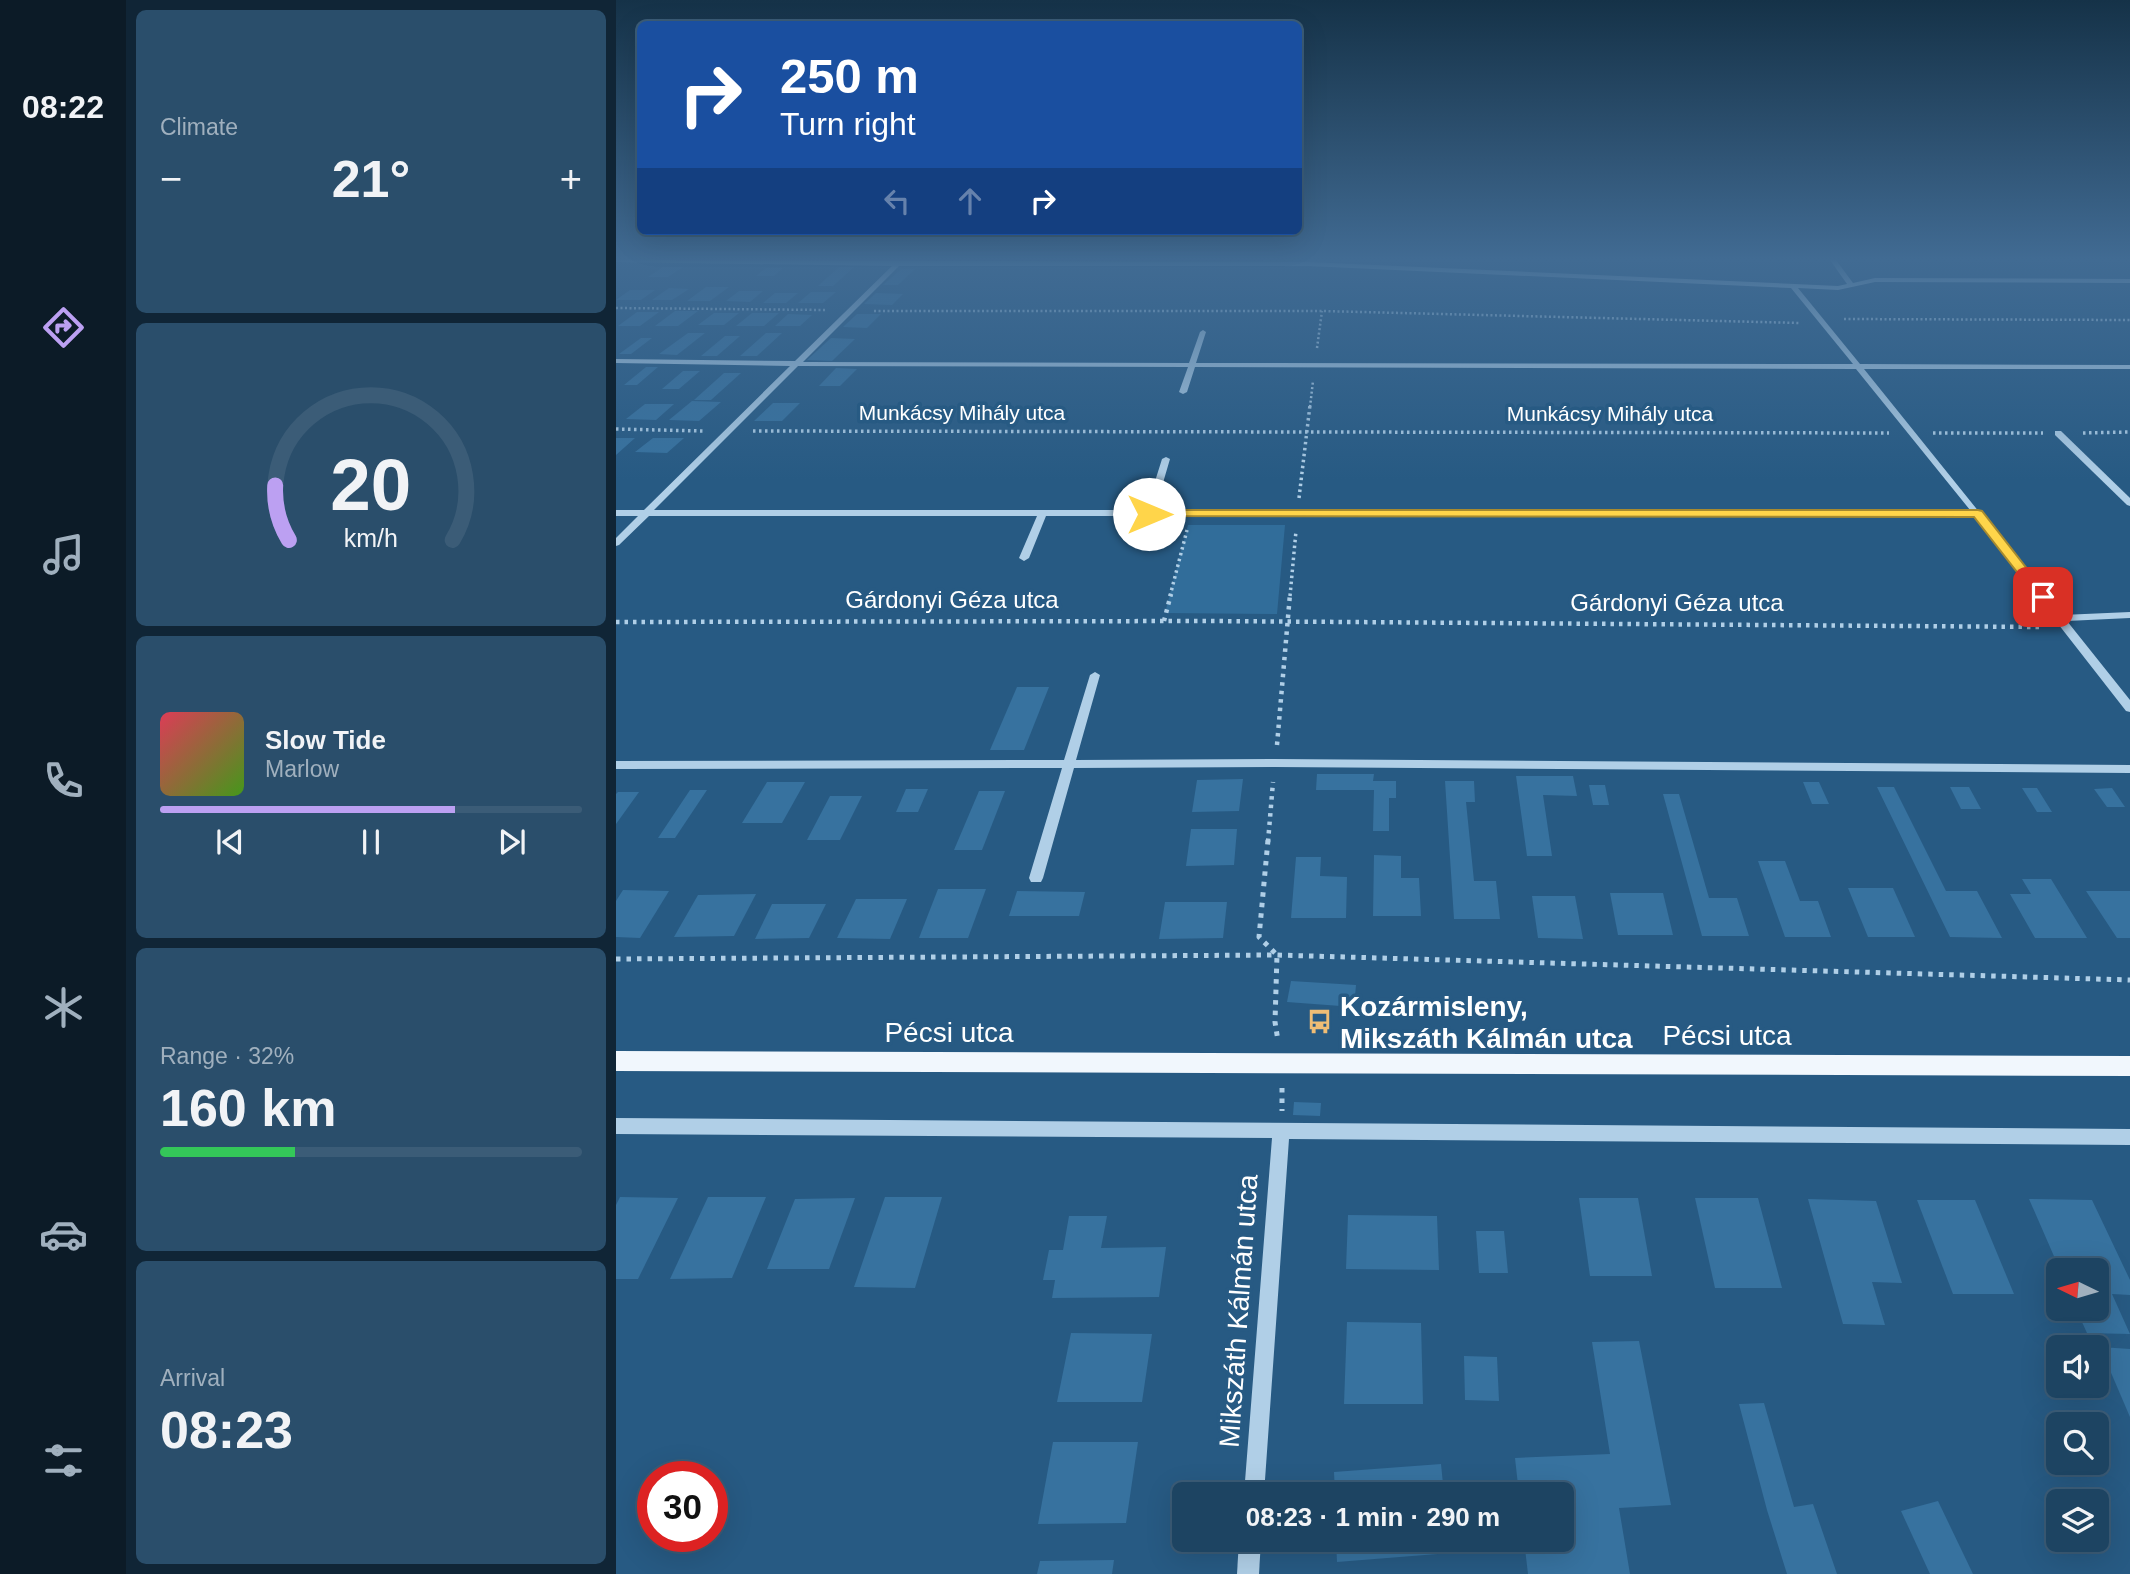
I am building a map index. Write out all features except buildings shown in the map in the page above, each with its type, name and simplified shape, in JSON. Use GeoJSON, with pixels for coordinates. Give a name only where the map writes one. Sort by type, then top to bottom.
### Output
{"type":"FeatureCollection","features":[{"type":"Feature","properties":{"kind":"main road","name":"Pécsi utca"},"geometry":{"type":"LineString","coordinates":[[616,1061],[2130,1066]]}},
{"type":"Feature","properties":{"kind":"street"},"geometry":{"type":"LineString","coordinates":[[616,543],[828,333]]}},
{"type":"Feature","properties":{"kind":"street"},"geometry":{"type":"LineString","coordinates":[[1183,392],[1202,333]]}},
{"type":"Feature","properties":{"kind":"street"},"geometry":{"type":"LineString","coordinates":[[1831,333],[1978,513],[2130,708]]}},
{"type":"Feature","properties":{"kind":"street"},"geometry":{"type":"LineString","coordinates":[[616,361],[796,364],[2130,367]]}},
{"type":"Feature","properties":{"kind":"street"},"geometry":{"type":"LineString","coordinates":[[2057,433],[2130,503]]}},
{"type":"Feature","properties":{"kind":"street"},"geometry":{"type":"LineString","coordinates":[[1149,514],[1166,459]]}},
{"type":"Feature","properties":{"kind":"street"},"geometry":{"type":"LineString","coordinates":[[616,513],[1978,513]]}},
{"type":"Feature","properties":{"kind":"street","name":"Gárdonyi Géza utca"},"geometry":{"type":"LineString","coordinates":[[1024,558],[1044,513]]}},
{"type":"Feature","properties":{"kind":"street"},"geometry":{"type":"LineString","coordinates":[[2059,618],[2130,615]]}},
{"type":"Feature","properties":{"kind":"street"},"geometry":{"type":"LineString","coordinates":[[1036,878],[1095,676]]}},
{"type":"Feature","properties":{"kind":"street"},"geometry":{"type":"LineString","coordinates":[[616,765],[1275,763],[2130,769]]}},
{"type":"Feature","properties":{"kind":"street"},"geometry":{"type":"LineString","coordinates":[[616,1126],[2130,1137]]}},
{"type":"Feature","properties":{"kind":"street","name":"Mikszáth Kálmán utca"},"geometry":{"type":"LineString","coordinates":[[1255,1482],[1281,1132]]}},
{"type":"Feature","properties":{"kind":"street"},"geometry":{"type":"LineString","coordinates":[[1248,1574],[1250,1552]]}},
{"type":"Feature","properties":{"kind":"path"},"geometry":{"type":"LineString","coordinates":[[1281,1132],[1283,1063],[1275,1022],[1277,955],[1259,937],[1297,513],[1319,333]]}},
{"type":"Feature","properties":{"kind":"path","name":"Munkácsy Mihály utca"},"geometry":{"type":"LineString","coordinates":[[616,429],[2130,432]]}},
{"type":"Feature","properties":{"kind":"path"},"geometry":{"type":"LineString","coordinates":[[1164,621],[1190,514]]}},
{"type":"Feature","properties":{"kind":"path","name":"Gárdonyi Géza utca"},"geometry":{"type":"LineString","coordinates":[[616,622],[1287,621],[2067,628]]}},
{"type":"Feature","properties":{"kind":"path"},"geometry":{"type":"LineString","coordinates":[[616,959],[1277,955],[2130,981]]}},
{"type":"Feature","properties":{"kind":"shaded area"},"geometry":{"type":"Polygon","coordinates":[[[1188,525],[1285,525],[1277,614],[1165,613],[1188,525]]]}},
{"type":"Feature","properties":{"kind":"place","name":"Kozármisleny, Mikszáth Kálmán utca"},"geometry":{"type":"Point","coordinates":[1320,1022]}},
{"type":"Feature","properties":{"kind":"route"},"geometry":{"type":"LineString","coordinates":[[1149,514],[1978,513],[2043,597]]}}]}
